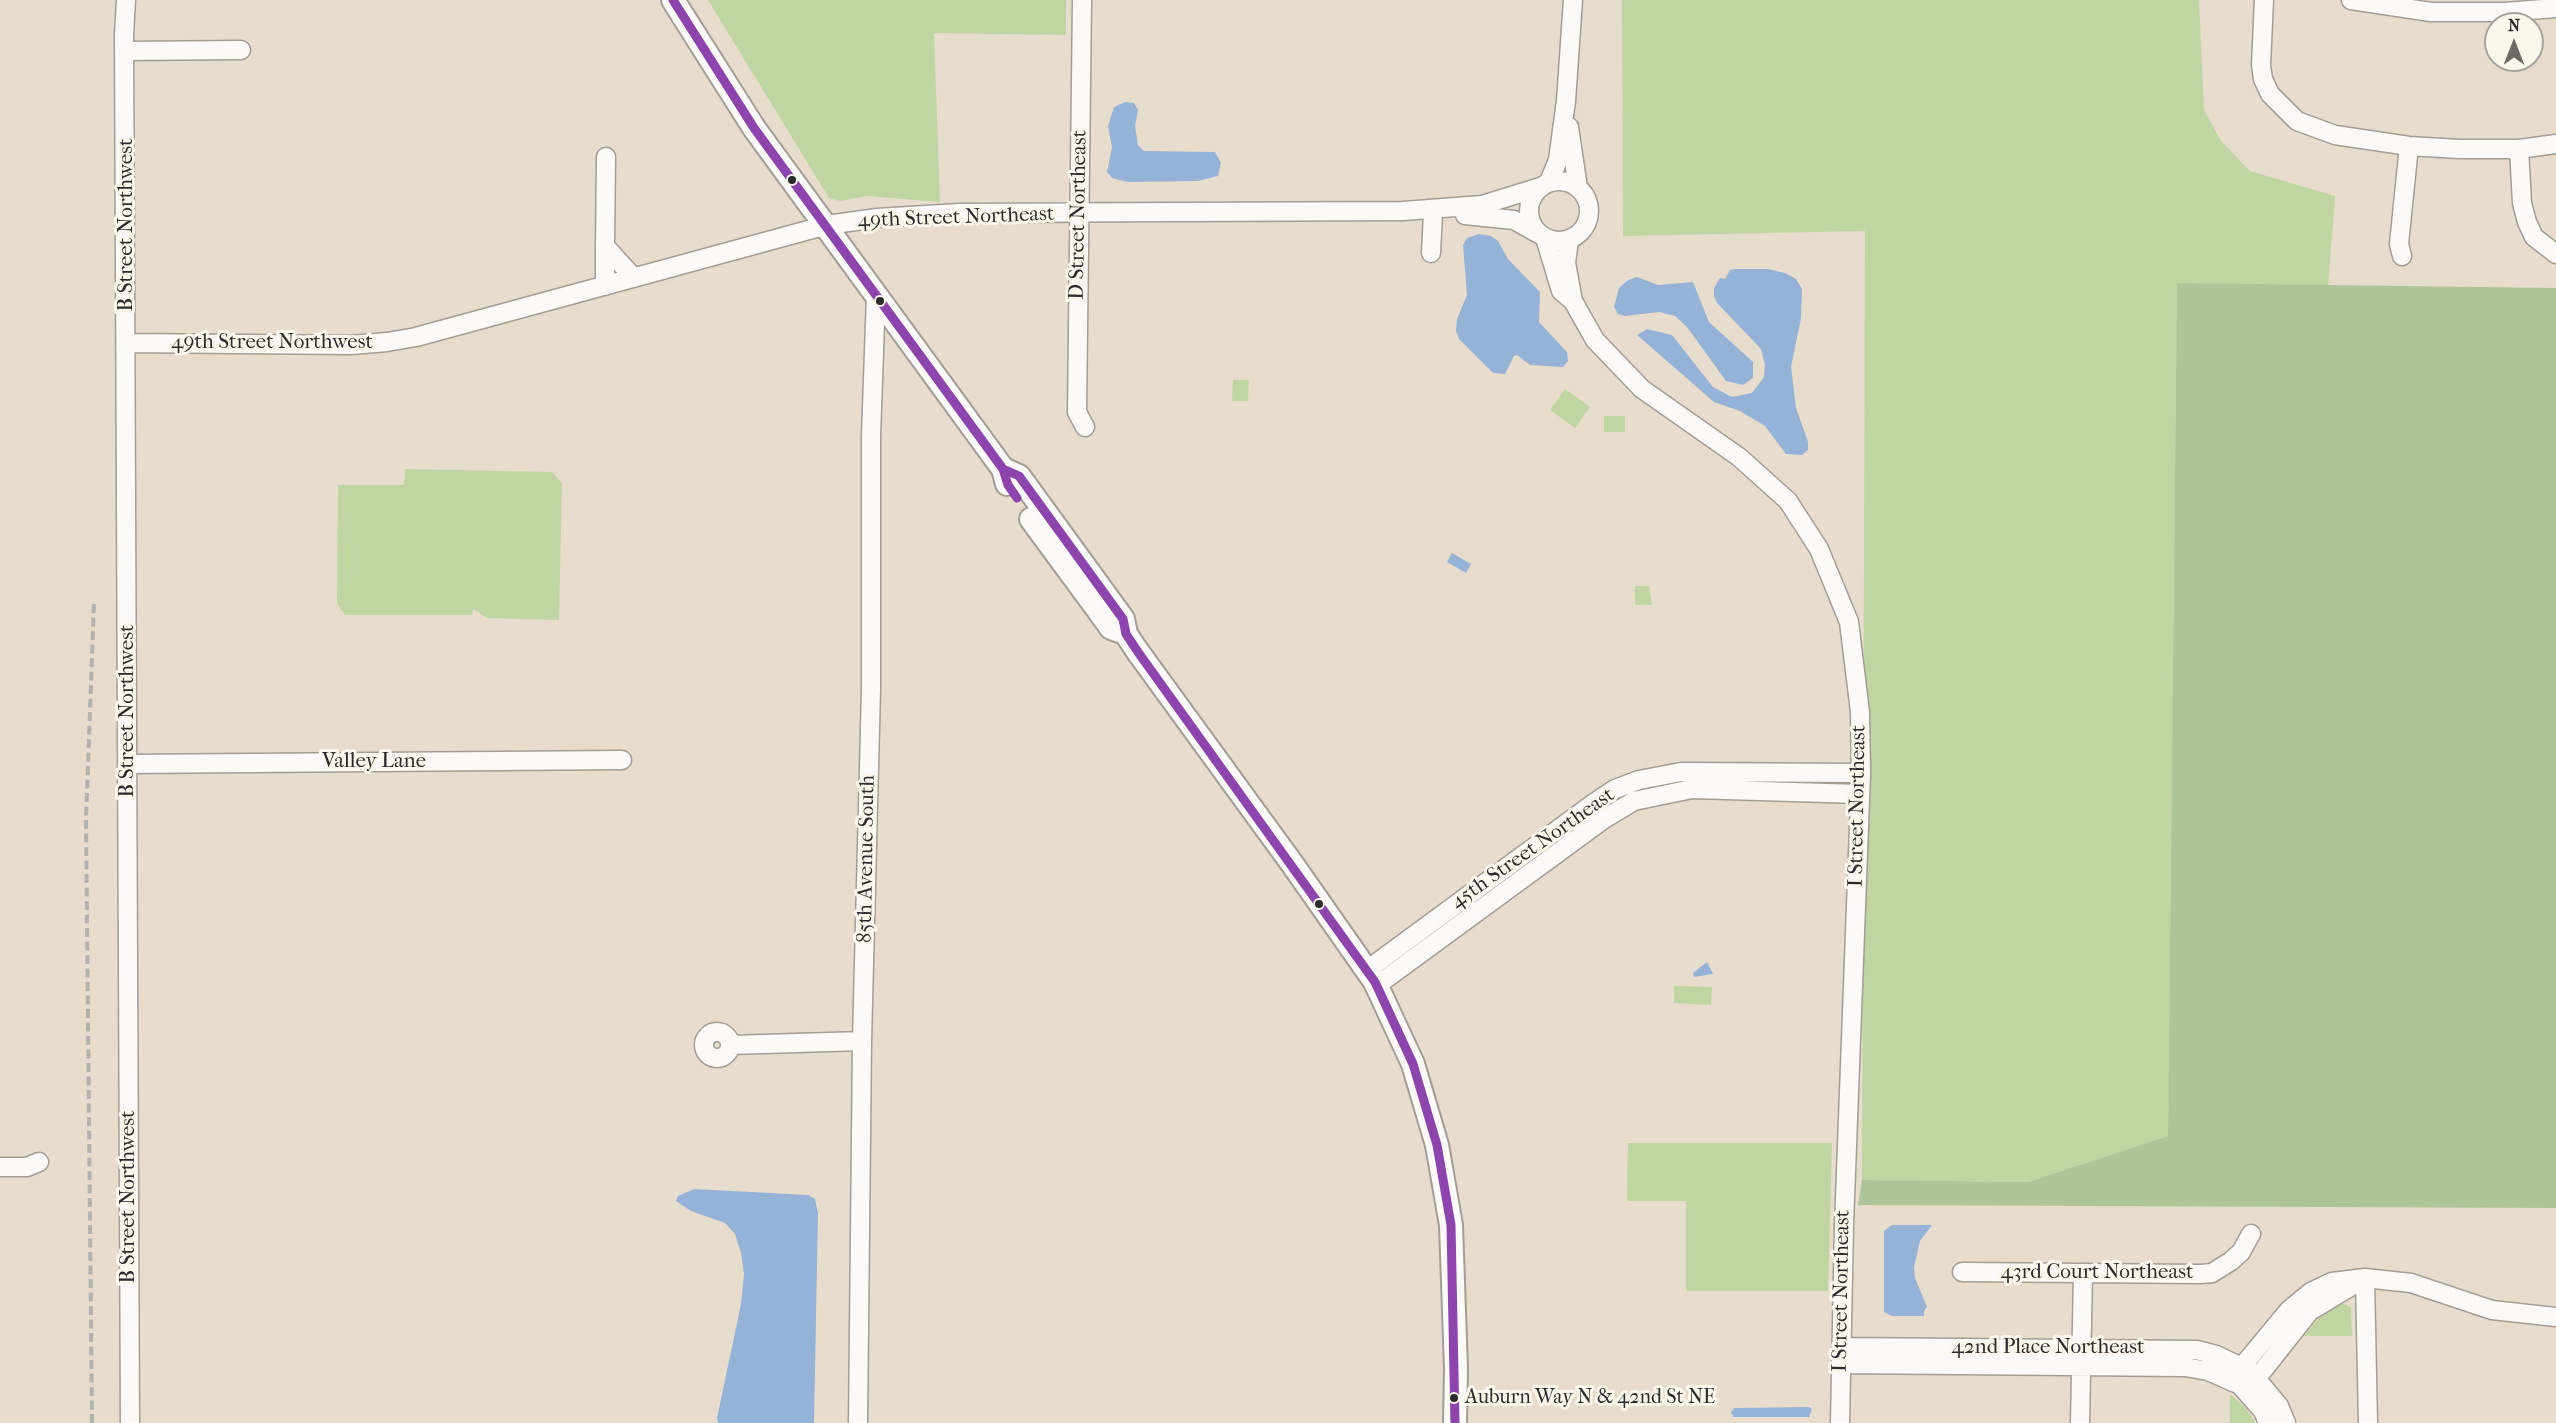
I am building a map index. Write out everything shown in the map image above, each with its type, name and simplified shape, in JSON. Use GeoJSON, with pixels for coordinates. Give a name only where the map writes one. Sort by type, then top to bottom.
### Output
{"type":"FeatureCollection","features":[{"type":"Feature","properties":{"kind":"main road"},"geometry":{"type":"LineString","coordinates":[[673,0],[749,120],[1003,469],[1008,485],[1083,590],[1111,627],[1125,632]]}},
{"type":"Feature","properties":{"kind":"main road"},"geometry":{"type":"LineString","coordinates":[[1003,469],[1019,476],[1123,619],[1125,632],[1371,978],[1413,1064],[1437,1145],[1451,1225],[1456,1369],[1455,1423]]}},
{"type":"Feature","properties":{"kind":"street","name":"B Street Northwest"},"geometry":{"type":"LineString","coordinates":[[126,0],[130,1423]]}},
{"type":"Feature","properties":{"kind":"street","name":"D Street Northeast"},"geometry":{"type":"LineString","coordinates":[[1082,0],[1077,412],[1085,427]]}},
{"type":"Feature","properties":{"kind":"street"},"geometry":{"type":"LineString","coordinates":[[1544,184],[1569,182],[1578,188],[1589,205],[1589,215],[1581,232],[1569,240],[1554,241],[1541,235],[1528,214],[1533,194],[1544,184],[1558,160],[1566,102],[1573,0]]}},
{"type":"Feature","properties":{"kind":"street"},"geometry":{"type":"LineString","coordinates":[[2264,0],[2261,65],[2263,80],[2281,108],[2297,121],[2316,130],[2409,146],[2459,149],[2519,148],[2556,144]]}},
{"type":"Feature","properties":{"kind":"street"},"geometry":{"type":"LineString","coordinates":[[2351,0],[2416,5],[2469,13],[2556,8]]}},
{"type":"Feature","properties":{"kind":"street"},"geometry":{"type":"LineString","coordinates":[[125,51],[241,50]]}},
{"type":"Feature","properties":{"kind":"street"},"geometry":{"type":"LineString","coordinates":[[1566,102],[1578,188]]}},
{"type":"Feature","properties":{"kind":"street"},"geometry":{"type":"LineString","coordinates":[[2402,256],[2399,244],[2409,146]]}},
{"type":"Feature","properties":{"kind":"street"},"geometry":{"type":"LineString","coordinates":[[2519,148],[2522,202],[2527,222],[2534,237],[2556,254]]}},
{"type":"Feature","properties":{"kind":"street"},"geometry":{"type":"LineString","coordinates":[[605,286],[606,157]]}},
{"type":"Feature","properties":{"kind":"street","name":"49th Street Northeast"},"geometry":{"type":"LineString","coordinates":[[416,337],[827,225],[877,218],[959,213],[1403,211],[1482,205],[1544,184]]}},
{"type":"Feature","properties":{"kind":"street","name":"49th Street Northeast"},"geometry":{"type":"LineString","coordinates":[[1403,211],[1499,217],[1525,224],[1541,235]]}},
{"type":"Feature","properties":{"kind":"street"},"geometry":{"type":"LineString","coordinates":[[1431,253],[1433,213]]}},
{"type":"Feature","properties":{"kind":"street","name":"I Street Northeast"},"geometry":{"type":"LineString","coordinates":[[1541,235],[1561,291],[1574,301]]}},
{"type":"Feature","properties":{"kind":"street","name":"I Street Northeast"},"geometry":{"type":"LineString","coordinates":[[1569,240],[1566,263],[1574,301],[1595,340],[1642,389],[1739,457],[1788,501],[1819,549],[1849,622],[1860,712],[1861,773],[1840,1423]]}},
{"type":"Feature","properties":{"kind":"street"},"geometry":{"type":"LineString","coordinates":[[605,246],[634,278]]}},
{"type":"Feature","properties":{"kind":"street","name":"85th Avenue South"},"geometry":{"type":"LineString","coordinates":[[858,1423],[862,1041],[871,689],[871,436],[876,295]]}},
{"type":"Feature","properties":{"kind":"street","name":"49th Street Northwest"},"geometry":{"type":"LineString","coordinates":[[127,343],[351,345],[416,337]]}},
{"type":"Feature","properties":{"kind":"street","name":"Valley Lane"},"geometry":{"type":"LineString","coordinates":[[127,764],[622,760]]}},
{"type":"Feature","properties":{"kind":"street","name":"45th Street Northeast"},"geometry":{"type":"LineString","coordinates":[[1371,978],[1615,789],[1631,783],[1681,772],[1861,773]]}},
{"type":"Feature","properties":{"kind":"street","name":"45th Street Northeast"},"geometry":{"type":"LineString","coordinates":[[1371,978],[1604,819],[1634,801],[1692,789],[1860,794]]}},
{"type":"Feature","properties":{"kind":"street"},"geometry":{"type":"LineString","coordinates":[[730,1045],[862,1041]]}},
{"type":"Feature","properties":{"kind":"street"},"geometry":{"type":"LineString","coordinates":[[0,1167],[27,1167],[39,1162]]}},
{"type":"Feature","properties":{"kind":"street","name":"43rd Court Northeast"},"geometry":{"type":"LineString","coordinates":[[1962,1272],[2212,1273],[2241,1252],[2251,1234]]}},
{"type":"Feature","properties":{"kind":"street"},"geometry":{"type":"LineString","coordinates":[[2080,1423],[2083,1273]]}},
{"type":"Feature","properties":{"kind":"street"},"geometry":{"type":"LineString","coordinates":[[2365,1278],[2368,1423]]}},
{"type":"Feature","properties":{"kind":"street"},"geometry":{"type":"LineString","coordinates":[[2245,1379],[2310,1311],[2365,1278],[2411,1283],[2492,1310],[2556,1317]]}},
{"type":"Feature","properties":{"kind":"street","name":"42nd Place Northeast"},"geometry":{"type":"LineString","coordinates":[[1841,1356],[2081,1357],[2197,1350],[2245,1379]]}},
{"type":"Feature","properties":{"kind":"street"},"geometry":{"type":"LineString","coordinates":[[2245,1379],[2268,1423]]}},
{"type":"Feature","properties":{"kind":"street"},"geometry":{"type":"LineString","coordinates":[[2245,1379],[2279,1406],[2286,1423]]}},
{"type":"Feature","properties":{"kind":"green space"},"geometry":{"type":"Polygon","coordinates":[[[708,0],[1066,0],[1066,35],[934,33],[940,202],[868,196],[840,201],[829,198],[708,0]]]}},
{"type":"Feature","properties":{"kind":"green space"},"geometry":{"type":"Polygon","coordinates":[[[1622,0],[2199,0],[2204,110],[2221,141],[2250,171],[2335,196],[2328,286],[2177,283],[2168,1136],[2028,1182],[1862,1180],[1865,231],[1623,236],[1622,0]]]}},
{"type":"Feature","properties":{"kind":"green space"},"geometry":{"type":"Polygon","coordinates":[[[2177,283],[2556,288],[2556,1208],[1858,1205],[1862,1180],[2028,1182],[2168,1136],[2177,283]]]}},
{"type":"Feature","properties":{"kind":"green space"},"geometry":{"type":"Polygon","coordinates":[[[1233,380],[1249,380],[1248,401],[1232,401],[1233,380]]]}},
{"type":"Feature","properties":{"kind":"green space"},"geometry":{"type":"Polygon","coordinates":[[[1565,389],[1590,407],[1575,428],[1550,410],[1565,389]]]}},
{"type":"Feature","properties":{"kind":"green space"},"geometry":{"type":"Polygon","coordinates":[[[1604,416],[1625,416],[1625,432],[1604,432],[1604,416]]]}},
{"type":"Feature","properties":{"kind":"green space"},"geometry":{"type":"Polygon","coordinates":[[[405,469],[552,472],[562,483],[559,620],[487,618],[473,609],[472,615],[345,615],[337,603],[338,485],[404,485],[405,469]]]}},
{"type":"Feature","properties":{"kind":"green space"},"geometry":{"type":"Polygon","coordinates":[[[1635,586],[1649,586],[1652,605],[1635,605],[1635,586]]]}},
{"type":"Feature","properties":{"kind":"green space"},"geometry":{"type":"Polygon","coordinates":[[[1674,986],[1712,987],[1711,1005],[1674,1003],[1674,986]]]}},
{"type":"Feature","properties":{"kind":"green space"},"geometry":{"type":"Polygon","coordinates":[[[1628,1143],[1832,1143],[1828,1291],[1686,1291],[1686,1201],[1627,1201],[1628,1143]]]}},
{"type":"Feature","properties":{"kind":"green space"},"geometry":{"type":"Polygon","coordinates":[[[2338,1302],[2351,1307],[2352,1336],[2304,1336],[2320,1317],[2338,1302]]]}},
{"type":"Feature","properties":{"kind":"green space"},"geometry":{"type":"Polygon","coordinates":[[[2230,1394],[2245,1407],[2256,1423],[2230,1423],[2230,1394]]]}},
{"type":"Feature","properties":{"kind":"water"},"geometry":{"type":"Polygon","coordinates":[[[1125,102],[1134,103],[1138,110],[1135,126],[1138,145],[1144,151],[1215,152],[1221,163],[1218,176],[1198,181],[1127,182],[1112,178],[1107,172],[1112,147],[1108,126],[1114,107],[1125,102]]]}},
{"type":"Feature","properties":{"kind":"water"},"geometry":{"type":"Polygon","coordinates":[[[1479,234],[1491,236],[1498,241],[1508,259],[1540,292],[1539,322],[1567,352],[1568,361],[1563,367],[1530,365],[1517,355],[1514,356],[1505,374],[1493,373],[1459,339],[1456,331],[1457,319],[1467,295],[1463,245],[1467,238],[1479,234]]]}},
{"type":"Feature","properties":{"kind":"water"},"geometry":{"type":"Polygon","coordinates":[[[1768,269],[1785,273],[1796,279],[1802,289],[1801,318],[1791,367],[1796,408],[1808,442],[1808,450],[1802,455],[1786,454],[1765,426],[1740,411],[1714,402],[1637,335],[1647,329],[1672,335],[1713,387],[1732,397],[1752,393],[1764,377],[1765,365],[1761,349],[1717,303],[1714,296],[1714,288],[1720,278],[1725,279],[1730,270],[1768,269]]]}},
{"type":"Feature","properties":{"kind":"water"},"geometry":{"type":"Polygon","coordinates":[[[1637,277],[1658,285],[1693,282],[1709,322],[1753,362],[1753,378],[1743,385],[1726,381],[1687,327],[1675,316],[1659,312],[1625,316],[1618,314],[1614,307],[1619,288],[1628,280],[1637,277]]]}},
{"type":"Feature","properties":{"kind":"water"},"geometry":{"type":"Polygon","coordinates":[[[1452,553],[1471,564],[1466,573],[1447,562],[1452,553]]]}},
{"type":"Feature","properties":{"kind":"water"},"geometry":{"type":"Polygon","coordinates":[[[1707,962],[1713,974],[1694,977],[1693,973],[1707,962]]]}},
{"type":"Feature","properties":{"kind":"water"},"geometry":{"type":"Polygon","coordinates":[[[694,1189],[808,1195],[815,1199],[818,1213],[814,1423],[718,1423],[717,1418],[741,1304],[744,1274],[735,1234],[725,1223],[691,1211],[676,1201],[678,1196],[694,1189]]]}},
{"type":"Feature","properties":{"kind":"water"},"geometry":{"type":"Polygon","coordinates":[[[1892,1225],[1932,1225],[1920,1241],[1914,1267],[1915,1278],[1927,1307],[1924,1316],[1892,1316],[1884,1312],[1884,1231],[1892,1225]]]}},
{"type":"Feature","properties":{"kind":"water"},"geometry":{"type":"Polygon","coordinates":[[[1809,1407],[1812,1409],[1809,1417],[1734,1417],[1731,1413],[1734,1408],[1809,1407]]]}},
{"type":"Feature","properties":{"kind":"railway"},"geometry":{"type":"LineString","coordinates":[[92,1423],[86,820],[94,603]]}},
{"type":"Feature","properties":{"kind":"transit line"},"geometry":{"type":"LineString","coordinates":[[673,0],[754,128],[1003,469],[1008,485],[1017,498]]}},
{"type":"Feature","properties":{"kind":"transit line"},"geometry":{"type":"LineString","coordinates":[[1003,469],[1019,476],[1123,619],[1126,634],[1138,652],[1375,982],[1413,1064],[1437,1145],[1451,1225],[1455,1423]]}},
{"type":"Feature","properties":{"kind":"place","name":"Auburn Way N & 42nd St NE"},"geometry":{"type":"Point","coordinates":[1454,1398]}}]}
